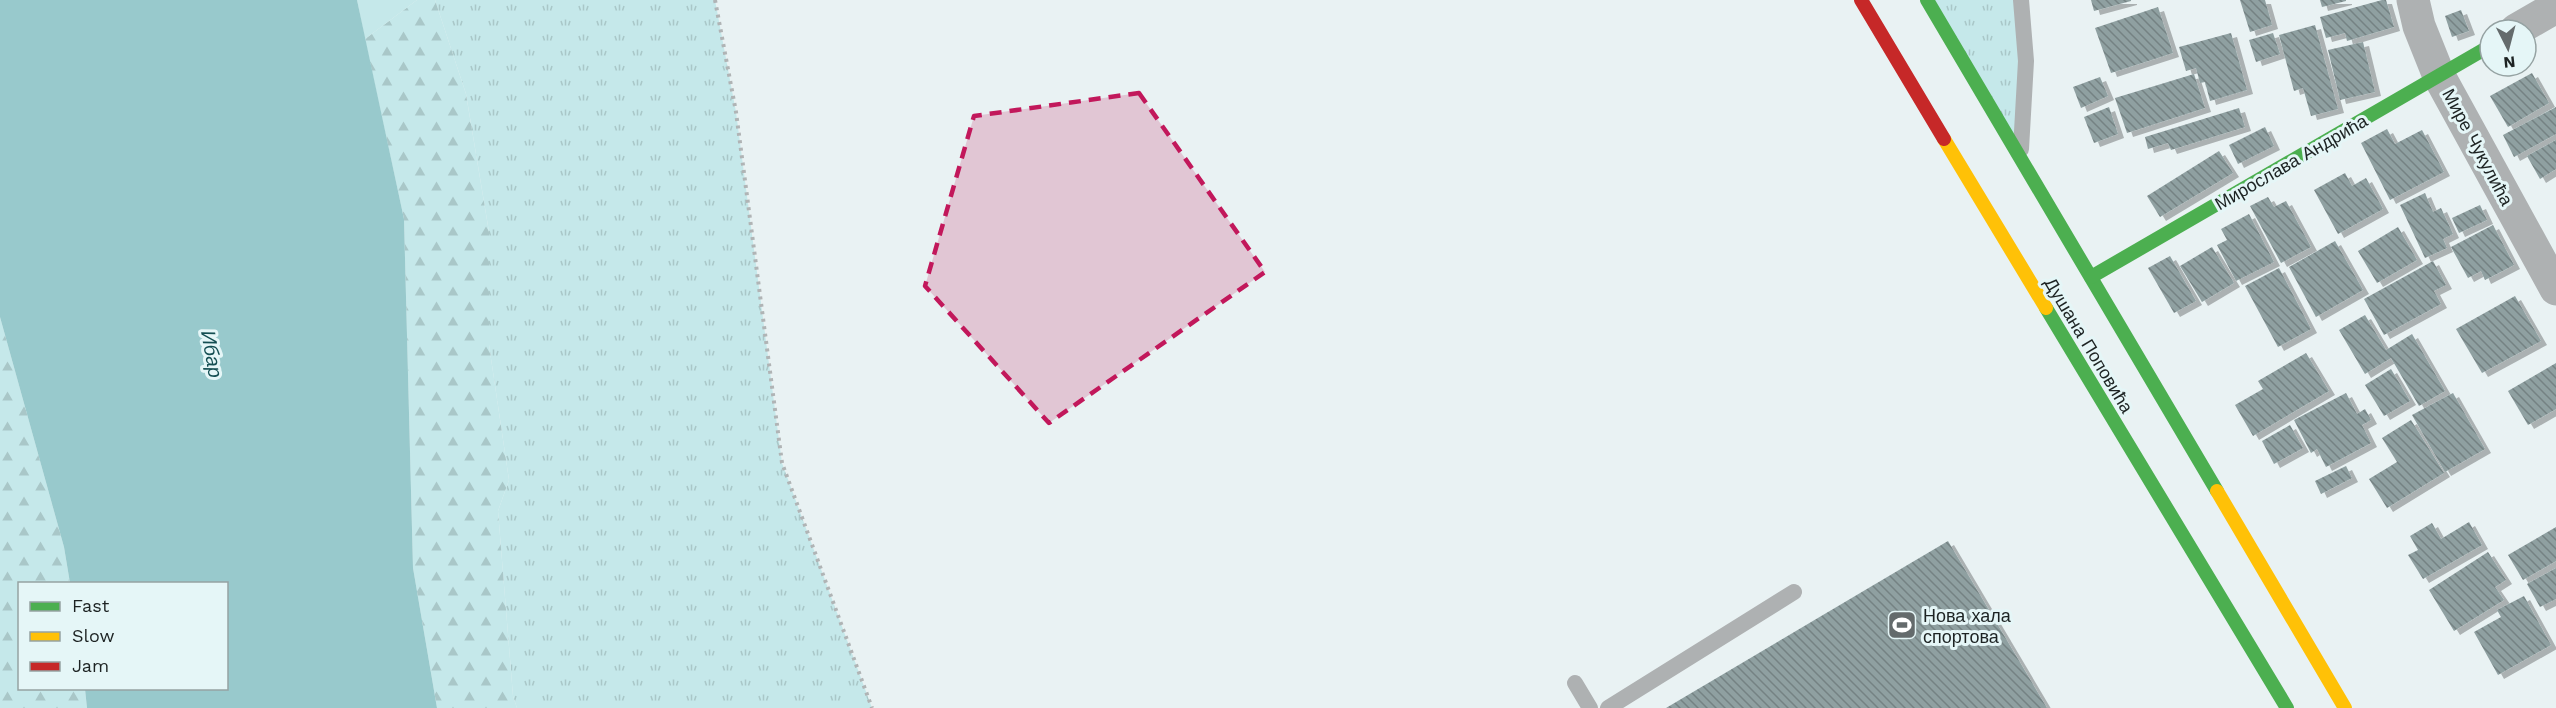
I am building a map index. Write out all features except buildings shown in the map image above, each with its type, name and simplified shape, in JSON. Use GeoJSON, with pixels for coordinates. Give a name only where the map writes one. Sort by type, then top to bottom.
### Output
{"type":"FeatureCollection","features":[{"type":"Feature","properties":{"kind":"main road","name":"Душана Поповића"},"geometry":{"type":"LineString","coordinates":[[1862,0],[2287,708]]}},
{"type":"Feature","properties":{"kind":"main road","name":"Душана Поповића"},"geometry":{"type":"LineString","coordinates":[[1927,0],[2345,708]]}},
{"type":"Feature","properties":{"kind":"main road","name":"Мирослава Андрића"},"geometry":{"type":"LineString","coordinates":[[2091,277],[2478,53]]}},
{"type":"Feature","properties":{"kind":"street","name":"Мире Чукулића"},"geometry":{"type":"LineString","coordinates":[[2413,0],[2419,26],[2439,76],[2553,277]]}},
{"type":"Feature","properties":{"kind":"street"},"geometry":{"type":"LineString","coordinates":[[2537,18],[2556,7]]}},
{"type":"Feature","properties":{"kind":"lane"},"geometry":{"type":"LineString","coordinates":[[2021,0],[2026,61],[2021,159]]}},
{"type":"Feature","properties":{"kind":"lane"},"geometry":{"type":"LineString","coordinates":[[1608,708],[1794,592]]}},
{"type":"Feature","properties":{"kind":"lane"},"geometry":{"type":"LineString","coordinates":[[1575,683],[1590,708]]}},
{"type":"Feature","properties":{"kind":"path"},"geometry":{"type":"LineString","coordinates":[[715,0],[736,112],[782,463],[872,708]]}},
{"type":"Feature","properties":{"kind":"highlighted area"},"geometry":{"type":"Polygon","coordinates":[[[1139,93],[1265,272],[1049,423],[925,286],[974,116],[1139,93]]]}},
{"type":"Feature","properties":{"kind":"green space"},"geometry":{"type":"Polygon","coordinates":[[[357,0],[417,0],[365,39],[357,0]]]}},
{"type":"Feature","properties":{"kind":"green space"},"geometry":{"type":"Polygon","coordinates":[[[417,0],[435,0],[466,94],[489,232],[489,345],[509,480],[498,511],[513,696],[517,708],[437,708],[413,568],[404,219],[365,39],[417,0]]]}},
{"type":"Feature","properties":{"kind":"green space"},"geometry":{"type":"Polygon","coordinates":[[[435,0],[715,0],[736,112],[782,463],[872,708],[517,708],[513,696],[498,511],[509,480],[489,345],[489,232],[466,94],[435,0]]]}},
{"type":"Feature","properties":{"kind":"green space"},"geometry":{"type":"Polygon","coordinates":[[[1927,0],[2021,0],[2021,159],[1927,0]]]}},
{"type":"Feature","properties":{"kind":"green space"},"geometry":{"type":"Polygon","coordinates":[[[0,317],[64,547],[70,582],[18,582],[18,690],[85,690],[87,708],[0,708],[0,317]]]}},
{"type":"Feature","properties":{"kind":"water","name":"Ибар"},"geometry":{"type":"Polygon","coordinates":[[[0,0],[357,0],[404,219],[413,568],[437,708],[87,708],[85,690],[228,690],[228,582],[70,582],[64,547],[0,317],[0,0]]]}},
{"type":"Feature","properties":{"kind":"traffic: fast"},"geometry":{"type":"LineString","coordinates":[[1927,0],[2217,491]]}},
{"type":"Feature","properties":{"kind":"traffic: fast"},"geometry":{"type":"LineString","coordinates":[[2091,277],[2478,53]]}},
{"type":"Feature","properties":{"kind":"traffic: fast"},"geometry":{"type":"LineString","coordinates":[[2046,308],[2287,708]]}},
{"type":"Feature","properties":{"kind":"traffic: slow"},"geometry":{"type":"LineString","coordinates":[[1944,139],[2046,308]]}},
{"type":"Feature","properties":{"kind":"traffic: slow"},"geometry":{"type":"LineString","coordinates":[[2217,491],[2345,708]]}},
{"type":"Feature","properties":{"kind":"traffic: jam"},"geometry":{"type":"LineString","coordinates":[[1861,0],[1944,139]]}},
{"type":"Feature","properties":{"kind":"place","name":"Нова хала спортова"},"geometry":{"type":"Point","coordinates":[1902,625]}}]}
